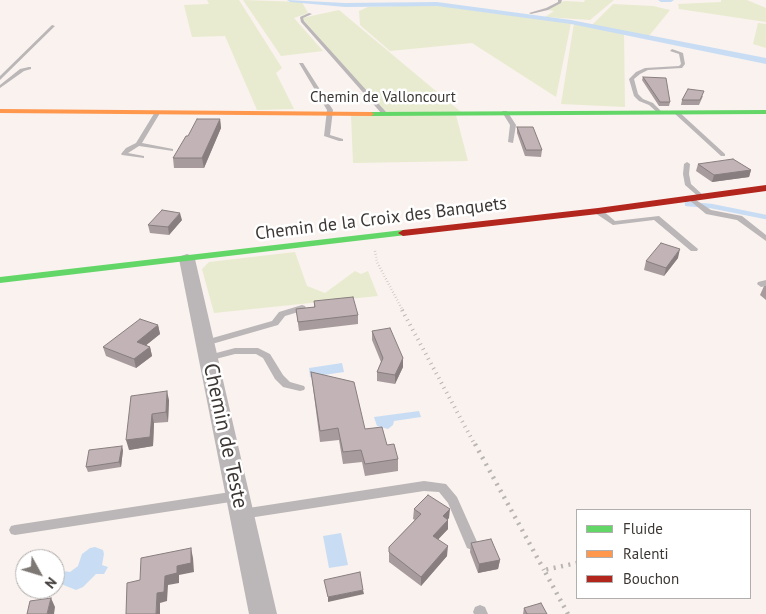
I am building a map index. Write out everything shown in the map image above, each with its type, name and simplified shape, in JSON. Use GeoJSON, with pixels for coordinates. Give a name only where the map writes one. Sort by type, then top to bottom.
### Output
{"type":"FeatureCollection","features":[{"type":"Feature","properties":{"kind":"street","name":"Chemin de Valloncourt"},"geometry":{"type":"LineString","coordinates":[[0,111],[157,113],[766,112]]}},
{"type":"Feature","properties":{"kind":"street","name":"Chemin de la Croix des Banquets"},"geometry":{"type":"LineString","coordinates":[[0,280],[598,211],[766,188]]}},
{"type":"Feature","properties":{"kind":"street","name":"Chemin de Teste"},"geometry":{"type":"LineString","coordinates":[[187,259],[263,614]]}},
{"type":"Feature","properties":{"kind":"lane"},"geometry":{"type":"LineString","coordinates":[[531,14],[546,9],[560,2],[560,0]]}},
{"type":"Feature","properties":{"kind":"lane"},"geometry":{"type":"LineString","coordinates":[[310,14],[301,18],[302,21],[384,113]]}},
{"type":"Feature","properties":{"kind":"lane"},"geometry":{"type":"LineString","coordinates":[[0,79],[53,26]]}},
{"type":"Feature","properties":{"kind":"lane"},"geometry":{"type":"LineString","coordinates":[[659,112],[651,104],[641,100],[636,95],[631,79],[647,69],[680,67],[683,64],[681,53],[672,50]]}},
{"type":"Feature","properties":{"kind":"lane"},"geometry":{"type":"LineString","coordinates":[[300,64],[330,110],[327,136],[341,140]]}},
{"type":"Feature","properties":{"kind":"lane"},"geometry":{"type":"LineString","coordinates":[[0,87],[22,70],[29,68]]}},
{"type":"Feature","properties":{"kind":"lane"},"geometry":{"type":"LineString","coordinates":[[505,112],[513,125],[511,142]]}},
{"type":"Feature","properties":{"kind":"lane"},"geometry":{"type":"LineString","coordinates":[[676,112],[723,155]]}},
{"type":"Feature","properties":{"kind":"lane"},"geometry":{"type":"LineString","coordinates":[[138,144],[157,113]]}},
{"type":"Feature","properties":{"kind":"lane"},"geometry":{"type":"LineString","coordinates":[[142,157],[124,154],[128,148],[138,144],[171,150]]}},
{"type":"Feature","properties":{"kind":"lane"},"geometry":{"type":"LineString","coordinates":[[688,164],[686,174],[688,185],[702,197]]}},
{"type":"Feature","properties":{"kind":"lane"},"geometry":{"type":"LineString","coordinates":[[690,198],[709,212],[739,218],[766,238]]}},
{"type":"Feature","properties":{"kind":"lane"},"geometry":{"type":"LineString","coordinates":[[598,211],[613,223],[656,218],[694,249]]}},
{"type":"Feature","properties":{"kind":"lane"},"geometry":{"type":"LineString","coordinates":[[207,350],[275,323],[282,314],[302,308]]}},
{"type":"Feature","properties":{"kind":"lane"},"geometry":{"type":"LineString","coordinates":[[207,350],[258,350],[267,356],[279,377],[287,385],[300,388]]}},
{"type":"Feature","properties":{"kind":"lane"},"geometry":{"type":"LineString","coordinates":[[15,530],[424,486],[442,487],[453,500],[472,544]]}},
{"type":"Feature","properties":{"kind":"path"},"geometry":{"type":"LineString","coordinates":[[372,238],[377,262],[568,614]]}},
{"type":"Feature","properties":{"kind":"path"},"geometry":{"type":"LineString","coordinates":[[544,570],[576,563]]}},
{"type":"Feature","properties":{"kind":"green space"},"geometry":{"type":"Polygon","coordinates":[[[207,0],[239,0],[282,68],[276,73],[294,109],[257,110],[225,36],[192,37],[184,5],[209,4],[207,0]]]}},
{"type":"Feature","properties":{"kind":"green space"},"geometry":{"type":"Polygon","coordinates":[[[243,0],[302,2],[308,13],[294,18],[323,51],[281,56],[243,0]]]}},
{"type":"Feature","properties":{"kind":"green space"},"geometry":{"type":"Polygon","coordinates":[[[585,0],[614,0],[590,20],[545,17],[554,11],[548,10],[564,1],[584,2],[585,0]]]}},
{"type":"Feature","properties":{"kind":"green space"},"geometry":{"type":"Polygon","coordinates":[[[721,0],[747,0],[766,8],[766,22],[679,9],[678,4],[721,2],[721,0]]]}},
{"type":"Feature","properties":{"kind":"green space"},"geometry":{"type":"Polygon","coordinates":[[[613,4],[653,6],[670,10],[649,36],[592,25],[613,4]]]}},
{"type":"Feature","properties":{"kind":"green space"},"geometry":{"type":"Polygon","coordinates":[[[433,5],[571,23],[556,97],[472,43],[390,51],[360,25],[359,11],[368,7],[433,5]]]}},
{"type":"Feature","properties":{"kind":"green space"},"geometry":{"type":"Polygon","coordinates":[[[339,10],[461,112],[384,112],[302,18],[339,10]]]}},
{"type":"Feature","properties":{"kind":"green space"},"geometry":{"type":"Polygon","coordinates":[[[574,23],[624,33],[625,107],[561,104],[574,23]]]}},
{"type":"Feature","properties":{"kind":"green space"},"geometry":{"type":"Polygon","coordinates":[[[758,23],[766,24],[766,48],[753,44],[758,23]]]}},
{"type":"Feature","properties":{"kind":"green space"},"geometry":{"type":"Polygon","coordinates":[[[351,115],[456,115],[468,161],[353,163],[351,115]]]}},
{"type":"Feature","properties":{"kind":"green space"},"geometry":{"type":"Polygon","coordinates":[[[295,252],[307,286],[325,293],[355,271],[361,274],[368,271],[378,296],[214,313],[202,269],[209,262],[295,252]]]}},
{"type":"Feature","properties":{"kind":"water"},"geometry":{"type":"Polygon","coordinates":[[[342,363],[344,372],[310,377],[309,368],[342,363]]]}},
{"type":"Feature","properties":{"kind":"water"},"geometry":{"type":"Polygon","coordinates":[[[419,411],[421,417],[394,421],[393,425],[388,429],[377,426],[374,417],[419,411]]]}},
{"type":"Feature","properties":{"kind":"water"},"geometry":{"type":"Polygon","coordinates":[[[341,533],[348,565],[329,568],[323,536],[341,533]]]}},
{"type":"Feature","properties":{"kind":"water"},"geometry":{"type":"Polygon","coordinates":[[[95,547],[103,550],[102,565],[108,567],[104,574],[96,574],[83,587],[76,590],[65,586],[65,571],[70,572],[78,566],[82,554],[95,547]]]}},
{"type":"Feature","properties":{"kind":"building"},"geometry":{"type":"Polygon","coordinates":[[[643,77],[666,78],[670,102],[660,102],[643,77]]]}},
{"type":"Feature","properties":{"kind":"building"},"geometry":{"type":"Polygon","coordinates":[[[688,89],[704,91],[700,100],[682,100],[688,89]]]}},
{"type":"Feature","properties":{"kind":"building"},"geometry":{"type":"Polygon","coordinates":[[[197,119],[220,119],[202,158],[173,158],[186,136],[188,136],[197,119]]]}},
{"type":"Feature","properties":{"kind":"building"},"geometry":{"type":"Polygon","coordinates":[[[517,127],[533,127],[542,150],[526,150],[517,127]]]}},
{"type":"Feature","properties":{"kind":"building"},"geometry":{"type":"Polygon","coordinates":[[[733,159],[751,170],[714,175],[698,164],[733,159]]]}},
{"type":"Feature","properties":{"kind":"building"},"geometry":{"type":"Polygon","coordinates":[[[162,210],[180,213],[168,227],[148,225],[162,210]]]}},
{"type":"Feature","properties":{"kind":"building"},"geometry":{"type":"Polygon","coordinates":[[[661,243],[680,249],[666,268],[646,261],[661,243]]]}},
{"type":"Feature","properties":{"kind":"building"},"geometry":{"type":"Polygon","coordinates":[[[353,297],[358,315],[298,322],[296,309],[315,307],[314,301],[353,297]]]}},
{"type":"Feature","properties":{"kind":"building"},"geometry":{"type":"Polygon","coordinates":[[[140,319],[158,325],[137,342],[150,347],[134,359],[103,347],[140,319]]]}},
{"type":"Feature","properties":{"kind":"building"},"geometry":{"type":"Polygon","coordinates":[[[390,328],[403,358],[395,375],[377,372],[383,358],[372,331],[390,328]]]}},
{"type":"Feature","properties":{"kind":"building"},"geometry":{"type":"Polygon","coordinates":[[[311,372],[354,382],[365,429],[382,427],[387,445],[394,444],[398,459],[365,464],[361,450],[343,452],[338,428],[320,431],[311,372]]]}},
{"type":"Feature","properties":{"kind":"building"},"geometry":{"type":"Polygon","coordinates":[[[167,391],[166,412],[152,414],[150,437],[126,440],[131,396],[167,391]]]}},
{"type":"Feature","properties":{"kind":"building"},"geometry":{"type":"Polygon","coordinates":[[[122,446],[119,462],[86,467],[89,450],[122,446]]]}},
{"type":"Feature","properties":{"kind":"building"},"geometry":{"type":"Polygon","coordinates":[[[428,495],[450,509],[443,516],[448,520],[433,536],[448,546],[421,577],[389,552],[389,547],[421,514],[414,509],[428,495]]]}},
{"type":"Feature","properties":{"kind":"building"},"geometry":{"type":"Polygon","coordinates":[[[491,539],[500,560],[479,564],[471,543],[491,539]]]}},
{"type":"Feature","properties":{"kind":"building"},"geometry":{"type":"Polygon","coordinates":[[[191,548],[191,563],[177,566],[177,573],[165,576],[164,592],[157,593],[156,614],[126,614],[127,583],[140,580],[141,558],[191,548]]]}},
{"type":"Feature","properties":{"kind":"building"},"geometry":{"type":"Polygon","coordinates":[[[360,572],[363,590],[328,597],[324,580],[360,572]]]}},
{"type":"Feature","properties":{"kind":"building"},"geometry":{"type":"Polygon","coordinates":[[[51,599],[47,614],[27,614],[30,601],[51,599]]]}},
{"type":"Feature","properties":{"kind":"building"},"geometry":{"type":"Polygon","coordinates":[[[541,603],[547,614],[527,614],[524,608],[541,603]]]}},
{"type":"Feature","properties":{"kind":"waterway"},"geometry":{"type":"LineString","coordinates":[[290,0],[345,5],[437,4],[571,22],[766,61]]}},
{"type":"Feature","properties":{"kind":"waterway"},"geometry":{"type":"LineString","coordinates":[[661,0],[671,0]]}},
{"type":"Feature","properties":{"kind":"waterway"},"geometry":{"type":"LineString","coordinates":[[693,204],[687,204],[711,206],[766,217]]}},
{"type":"Feature","properties":{"kind":"traffic: fast"},"geometry":{"type":"LineString","coordinates":[[371,114],[766,112]]}},
{"type":"Feature","properties":{"kind":"traffic: fast"},"geometry":{"type":"LineString","coordinates":[[0,280],[403,233]]}},
{"type":"Feature","properties":{"kind":"traffic: slow"},"geometry":{"type":"LineString","coordinates":[[0,111],[371,114]]}},
{"type":"Feature","properties":{"kind":"traffic: jam"},"geometry":{"type":"LineString","coordinates":[[403,233],[598,211],[766,188]]}}]}
